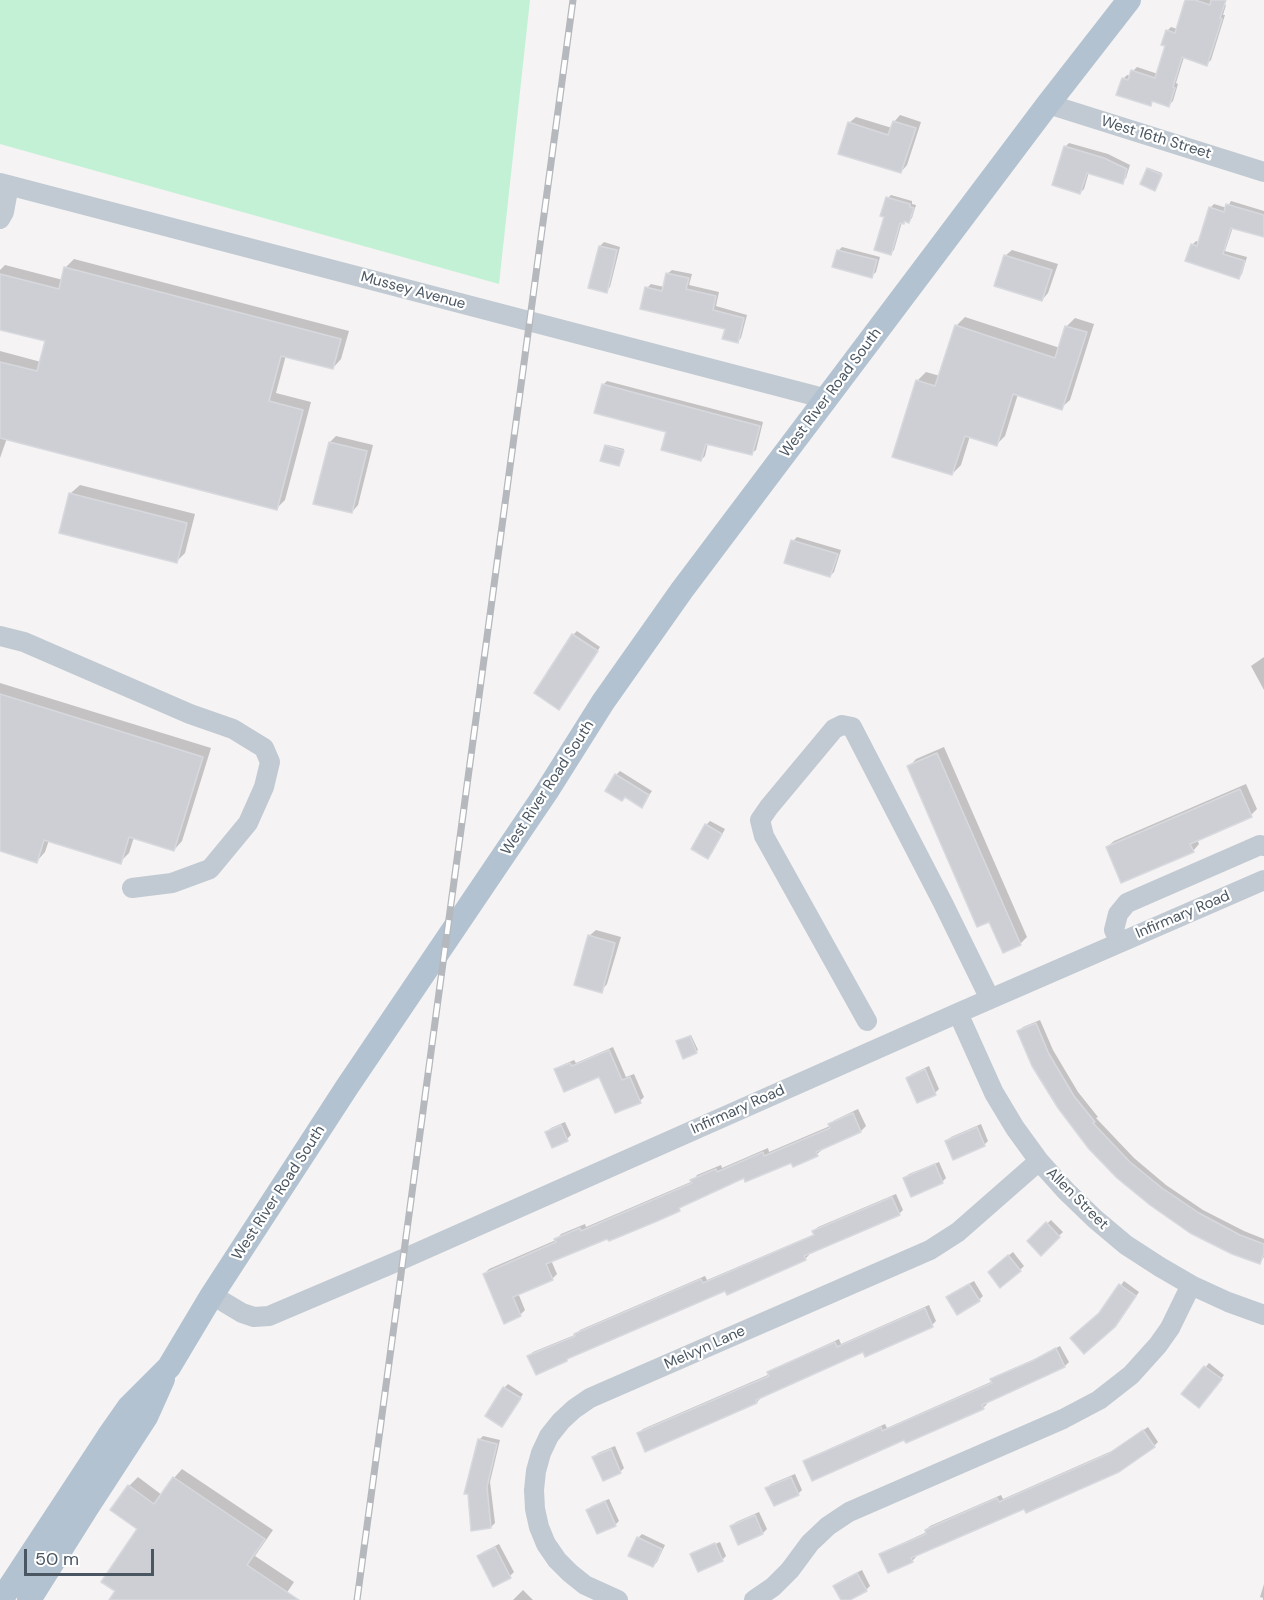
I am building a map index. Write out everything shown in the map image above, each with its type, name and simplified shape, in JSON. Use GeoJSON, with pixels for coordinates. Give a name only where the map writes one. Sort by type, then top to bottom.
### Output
{"type":"FeatureCollection","features":[{"type":"Feature","properties":{"kind":"main road","name":"West River Road South"},"geometry":{"type":"LineString","coordinates":[[2,1600],[129,1407],[169,1367],[212,1295],[347,1087],[547,791],[603,702],[682,590],[1129,0]]}},
{"type":"Feature","properties":{"kind":"main road"},"geometry":{"type":"LineString","coordinates":[[29,1600],[146,1417],[169,1367]]}},
{"type":"Feature","properties":{"kind":"street","name":"West 16th Street"},"geometry":{"type":"LineString","coordinates":[[1048,104],[1264,172]]}},
{"type":"Feature","properties":{"kind":"street","name":"Mussey Avenue"},"geometry":{"type":"LineString","coordinates":[[5,184],[827,399]]}},
{"type":"Feature","properties":{"kind":"street"},"geometry":{"type":"LineString","coordinates":[[0,219],[4,212],[5,184]]}},
{"type":"Feature","properties":{"kind":"street"},"geometry":{"type":"LineString","coordinates":[[0,636],[24,642],[190,714],[233,729],[264,748],[270,762],[264,787],[248,823],[210,869],[172,883],[132,888]]}},
{"type":"Feature","properties":{"kind":"street"},"geometry":{"type":"LineString","coordinates":[[867,1021],[764,836],[760,820],[834,729],[842,726],[852,727],[990,999]]}},
{"type":"Feature","properties":{"kind":"street"},"geometry":{"type":"LineString","coordinates":[[1120,942],[1114,930],[1118,914],[1127,903],[1260,845],[1264,846]]}},
{"type":"Feature","properties":{"kind":"street","name":"Infirmary Road"},"geometry":{"type":"LineString","coordinates":[[212,1295],[242,1313],[254,1317],[269,1316],[1264,880]]}},
{"type":"Feature","properties":{"kind":"street","name":"Allen Street"},"geometry":{"type":"LineString","coordinates":[[958,1013],[994,1093],[1015,1128],[1065,1191],[1126,1245],[1160,1268],[1228,1302],[1264,1315]]}},
{"type":"Feature","properties":{"kind":"street","name":"Melvyn Lane"},"geometry":{"type":"LineString","coordinates":[[618,1600],[585,1585],[570,1573],[546,1544],[539,1527],[535,1509],[536,1471],[549,1436],[561,1421],[574,1408],[590,1398],[930,1250],[958,1232],[1039,1161]]}},
{"type":"Feature","properties":{"kind":"street"},"geometry":{"type":"LineString","coordinates":[[754,1600],[773,1587],[790,1570],[810,1543],[828,1526],[849,1512],[1063,1419],[1099,1400],[1131,1375],[1158,1345],[1170,1328],[1191,1285]]}},
{"type":"Feature","properties":{"kind":"green space"},"geometry":{"type":"Polygon","coordinates":[[[0,0],[530,0],[499,284],[0,144],[0,0]]]}},
{"type":"Feature","properties":{"kind":"building"},"geometry":{"type":"Polygon","coordinates":[[[1185,0],[1195,0],[1210,5],[1211,0],[1226,0],[1207,66],[1182,57],[1169,107],[1152,101],[1151,106],[1116,95],[1122,78],[1128,80],[1131,70],[1155,78],[1165,46],[1161,45],[1166,30],[1175,33],[1185,0]]]}},
{"type":"Feature","properties":{"kind":"building"},"geometry":{"type":"Polygon","coordinates":[[[893,121],[916,128],[901,173],[838,154],[848,122],[888,135],[893,121]]]}},
{"type":"Feature","properties":{"kind":"building"},"geometry":{"type":"Polygon","coordinates":[[[1064,146],[1104,158],[1127,169],[1123,184],[1087,173],[1080,194],[1052,185],[1064,146]]]}},
{"type":"Feature","properties":{"kind":"building"},"geometry":{"type":"Polygon","coordinates":[[[1147,168],[1162,175],[1155,191],[1140,184],[1147,168]]]}},
{"type":"Feature","properties":{"kind":"building"},"geometry":{"type":"Polygon","coordinates":[[[886,197],[910,204],[910,207],[914,208],[909,223],[904,221],[904,224],[900,223],[891,255],[874,250],[884,217],[880,216],[886,197]]]}},
{"type":"Feature","properties":{"kind":"building"},"geometry":{"type":"Polygon","coordinates":[[[1226,204],[1264,215],[1264,237],[1231,228],[1223,254],[1245,261],[1239,279],[1185,261],[1191,244],[1197,246],[1209,207],[1224,212],[1226,204]]]}},
{"type":"Feature","properties":{"kind":"building"},"geometry":{"type":"Polygon","coordinates":[[[599,246],[617,250],[607,293],[588,288],[599,246]]]}},
{"type":"Feature","properties":{"kind":"building"},"geometry":{"type":"Polygon","coordinates":[[[837,250],[877,260],[872,278],[832,267],[837,250]]]}},
{"type":"Feature","properties":{"kind":"building"},"geometry":{"type":"Polygon","coordinates":[[[1004,255],[1052,270],[1042,301],[994,286],[1004,255]]]}},
{"type":"Feature","properties":{"kind":"building"},"geometry":{"type":"Polygon","coordinates":[[[64,267],[341,339],[333,369],[281,356],[269,401],[303,410],[277,510],[0,438],[0,362],[37,371],[45,341],[0,330],[0,274],[59,289],[64,267]]]}},
{"type":"Feature","properties":{"kind":"building"},"geometry":{"type":"Polygon","coordinates":[[[666,273],[689,278],[686,289],[716,296],[713,310],[744,318],[738,343],[722,339],[725,329],[640,309],[645,287],[662,291],[666,273]]]}},
{"type":"Feature","properties":{"kind":"building"},"geometry":{"type":"Polygon","coordinates":[[[955,325],[1055,358],[1065,326],[1087,332],[1062,410],[1013,394],[997,446],[965,436],[952,475],[892,457],[916,380],[935,386],[955,325]]]}},
{"type":"Feature","properties":{"kind":"building"},"geometry":{"type":"Polygon","coordinates":[[[602,384],[760,426],[752,455],[706,444],[701,461],[661,450],[666,432],[594,413],[602,384]]]}},
{"type":"Feature","properties":{"kind":"building"},"geometry":{"type":"Polygon","coordinates":[[[329,442],[367,451],[352,513],[313,504],[329,442]]]}},
{"type":"Feature","properties":{"kind":"building"},"geometry":{"type":"Polygon","coordinates":[[[605,445],[624,451],[619,466],[600,461],[605,445]]]}},
{"type":"Feature","properties":{"kind":"building"},"geometry":{"type":"Polygon","coordinates":[[[69,493],[187,523],[177,563],[59,533],[69,493]]]}},
{"type":"Feature","properties":{"kind":"building"},"geometry":{"type":"Polygon","coordinates":[[[791,540],[838,554],[830,577],[784,563],[791,540]]]}},
{"type":"Feature","properties":{"kind":"building"},"geometry":{"type":"Polygon","coordinates":[[[572,634],[598,651],[559,710],[534,693],[572,634]]]}},
{"type":"Feature","properties":{"kind":"building"},"geometry":{"type":"Polygon","coordinates":[[[0,694],[203,757],[174,851],[129,837],[121,864],[44,840],[37,863],[0,851],[0,694]]]}},
{"type":"Feature","properties":{"kind":"building"},"geometry":{"type":"Polygon","coordinates":[[[937,753],[1021,945],[1003,953],[989,922],[977,927],[907,766],[937,753]]]}},
{"type":"Feature","properties":{"kind":"building"},"geometry":{"type":"Polygon","coordinates":[[[615,774],[649,795],[642,808],[625,797],[622,801],[605,791],[615,774]]]}},
{"type":"Feature","properties":{"kind":"building"},"geometry":{"type":"Polygon","coordinates":[[[1240,789],[1252,817],[1190,844],[1194,852],[1121,883],[1106,847],[1240,789]]]}},
{"type":"Feature","properties":{"kind":"building"},"geometry":{"type":"Polygon","coordinates":[[[705,824],[722,834],[708,859],[691,849],[705,824]]]}},
{"type":"Feature","properties":{"kind":"building"},"geometry":{"type":"Polygon","coordinates":[[[588,935],[615,943],[602,993],[574,985],[588,935]]]}},
{"type":"Feature","properties":{"kind":"building"},"geometry":{"type":"Polygon","coordinates":[[[1036,1023],[1049,1054],[1074,1096],[1095,1122],[1093,1123],[1130,1162],[1162,1188],[1199,1213],[1240,1235],[1264,1244],[1260,1264],[1232,1254],[1190,1233],[1117,1178],[1089,1149],[1058,1108],[1032,1066],[1017,1031],[1036,1023]]]}},
{"type":"Feature","properties":{"kind":"building"},"geometry":{"type":"Polygon","coordinates":[[[690,1036],[697,1053],[683,1059],[676,1041],[690,1036]]]}},
{"type":"Feature","properties":{"kind":"building"},"geometry":{"type":"Polygon","coordinates":[[[609,1050],[622,1080],[630,1077],[641,1103],[615,1113],[599,1077],[564,1092],[554,1069],[570,1063],[572,1066],[609,1050]]]}},
{"type":"Feature","properties":{"kind":"building"},"geometry":{"type":"Polygon","coordinates":[[[925,1069],[936,1095],[917,1103],[906,1078],[925,1069]]]}},
{"type":"Feature","properties":{"kind":"building"},"geometry":{"type":"Polygon","coordinates":[[[853,1113],[861,1132],[816,1152],[818,1156],[793,1167],[791,1163],[745,1182],[744,1178],[679,1208],[680,1211],[655,1222],[546,1264],[553,1280],[513,1297],[521,1316],[504,1324],[483,1274],[556,1242],[554,1239],[580,1228],[581,1231],[692,1183],[690,1180],[716,1169],[717,1172],[763,1152],[764,1156],[830,1128],[828,1124],[853,1113]]]}},
{"type":"Feature","properties":{"kind":"building"},"geometry":{"type":"Polygon","coordinates":[[[561,1125],[568,1141],[552,1148],[545,1132],[561,1125]]]}},
{"type":"Feature","properties":{"kind":"building"},"geometry":{"type":"Polygon","coordinates":[[[977,1127],[985,1146],[953,1160],[945,1141],[977,1127]]]}},
{"type":"Feature","properties":{"kind":"building"},"geometry":{"type":"Polygon","coordinates":[[[935,1164],[943,1183],[911,1197],[903,1178],[935,1164]]]}},
{"type":"Feature","properties":{"kind":"building"},"geometry":{"type":"Polygon","coordinates":[[[892,1197],[900,1215],[804,1256],[806,1260],[727,1295],[725,1291],[567,1359],[536,1375],[527,1356],[701,1279],[703,1283],[814,1235],[812,1231],[892,1197]]]}},
{"type":"Feature","properties":{"kind":"building"},"geometry":{"type":"Polygon","coordinates":[[[1046,1222],[1060,1237],[1041,1256],[1027,1241],[1046,1222]]]}},
{"type":"Feature","properties":{"kind":"building"},"geometry":{"type":"Polygon","coordinates":[[[1008,1255],[1021,1271],[1000,1288],[988,1272],[1008,1255]]]}},
{"type":"Feature","properties":{"kind":"building"},"geometry":{"type":"Polygon","coordinates":[[[969,1284],[980,1301],[957,1315],[946,1297],[969,1284]]]}},
{"type":"Feature","properties":{"kind":"building"},"geometry":{"type":"Polygon","coordinates":[[[1119,1284],[1136,1296],[1115,1327],[1084,1354],[1070,1338],[1099,1313],[1119,1284]]]}},
{"type":"Feature","properties":{"kind":"building"},"geometry":{"type":"Polygon","coordinates":[[[925,1308],[933,1327],[865,1357],[863,1352],[756,1400],[757,1403],[645,1452],[637,1433],[769,1376],[767,1372],[835,1342],[837,1347],[925,1308]]]}},
{"type":"Feature","properties":{"kind":"building"},"geometry":{"type":"Polygon","coordinates":[[[1056,1348],[1065,1367],[982,1405],[984,1409],[906,1443],[904,1440],[812,1481],[803,1461],[881,1427],[882,1431],[992,1383],[990,1379],[1056,1348]]]}},
{"type":"Feature","properties":{"kind":"building"},"geometry":{"type":"Polygon","coordinates":[[[1204,1366],[1222,1379],[1199,1408],[1181,1394],[1204,1366]]]}},
{"type":"Feature","properties":{"kind":"building"},"geometry":{"type":"Polygon","coordinates":[[[503,1387],[521,1398],[502,1427],[485,1416],[503,1387]]]}},
{"type":"Feature","properties":{"kind":"building"},"geometry":{"type":"Polygon","coordinates":[[[1143,1430],[1155,1447],[1119,1472],[1026,1513],[1024,1509],[911,1558],[913,1562],[888,1573],[879,1554],[926,1534],[925,1530],[997,1498],[999,1502],[1108,1454],[1143,1430]]]}},
{"type":"Feature","properties":{"kind":"building"},"geometry":{"type":"Polygon","coordinates":[[[478,1439],[497,1444],[487,1487],[491,1528],[471,1531],[468,1494],[464,1494],[478,1439]]]}},
{"type":"Feature","properties":{"kind":"building"},"geometry":{"type":"Polygon","coordinates":[[[611,1449],[621,1473],[603,1481],[592,1457],[611,1449]]]}},
{"type":"Feature","properties":{"kind":"building"},"geometry":{"type":"Polygon","coordinates":[[[173,1477],[265,1539],[247,1565],[299,1600],[109,1600],[115,1591],[101,1582],[137,1529],[110,1510],[128,1485],[154,1504],[173,1477]]]}},
{"type":"Feature","properties":{"kind":"building"},"geometry":{"type":"Polygon","coordinates":[[[791,1477],[799,1495],[774,1506],[765,1488],[791,1477]]]}},
{"type":"Feature","properties":{"kind":"building"},"geometry":{"type":"Polygon","coordinates":[[[605,1501],[616,1526],[597,1534],[586,1510],[605,1501]]]}},
{"type":"Feature","properties":{"kind":"building"},"geometry":{"type":"Polygon","coordinates":[[[755,1515],[763,1534],[738,1545],[730,1526],[755,1515]]]}},
{"type":"Feature","properties":{"kind":"building"},"geometry":{"type":"Polygon","coordinates":[[[637,1537],[662,1549],[653,1567],[628,1556],[637,1537]]]}},
{"type":"Feature","properties":{"kind":"building"},"geometry":{"type":"Polygon","coordinates":[[[715,1543],[723,1561],[698,1572],[690,1554],[715,1543]]]}},
{"type":"Feature","properties":{"kind":"building"},"geometry":{"type":"Polygon","coordinates":[[[495,1547],[511,1578],[493,1587],[477,1556],[495,1547]]]}},
{"type":"Feature","properties":{"kind":"building"},"geometry":{"type":"Polygon","coordinates":[[[857,1573],[867,1591],[850,1600],[841,1600],[833,1586],[857,1573]]]}},
{"type":"Feature","properties":{"kind":"railway"},"geometry":{"type":"LineString","coordinates":[[357,1600],[573,0]]}}]}
